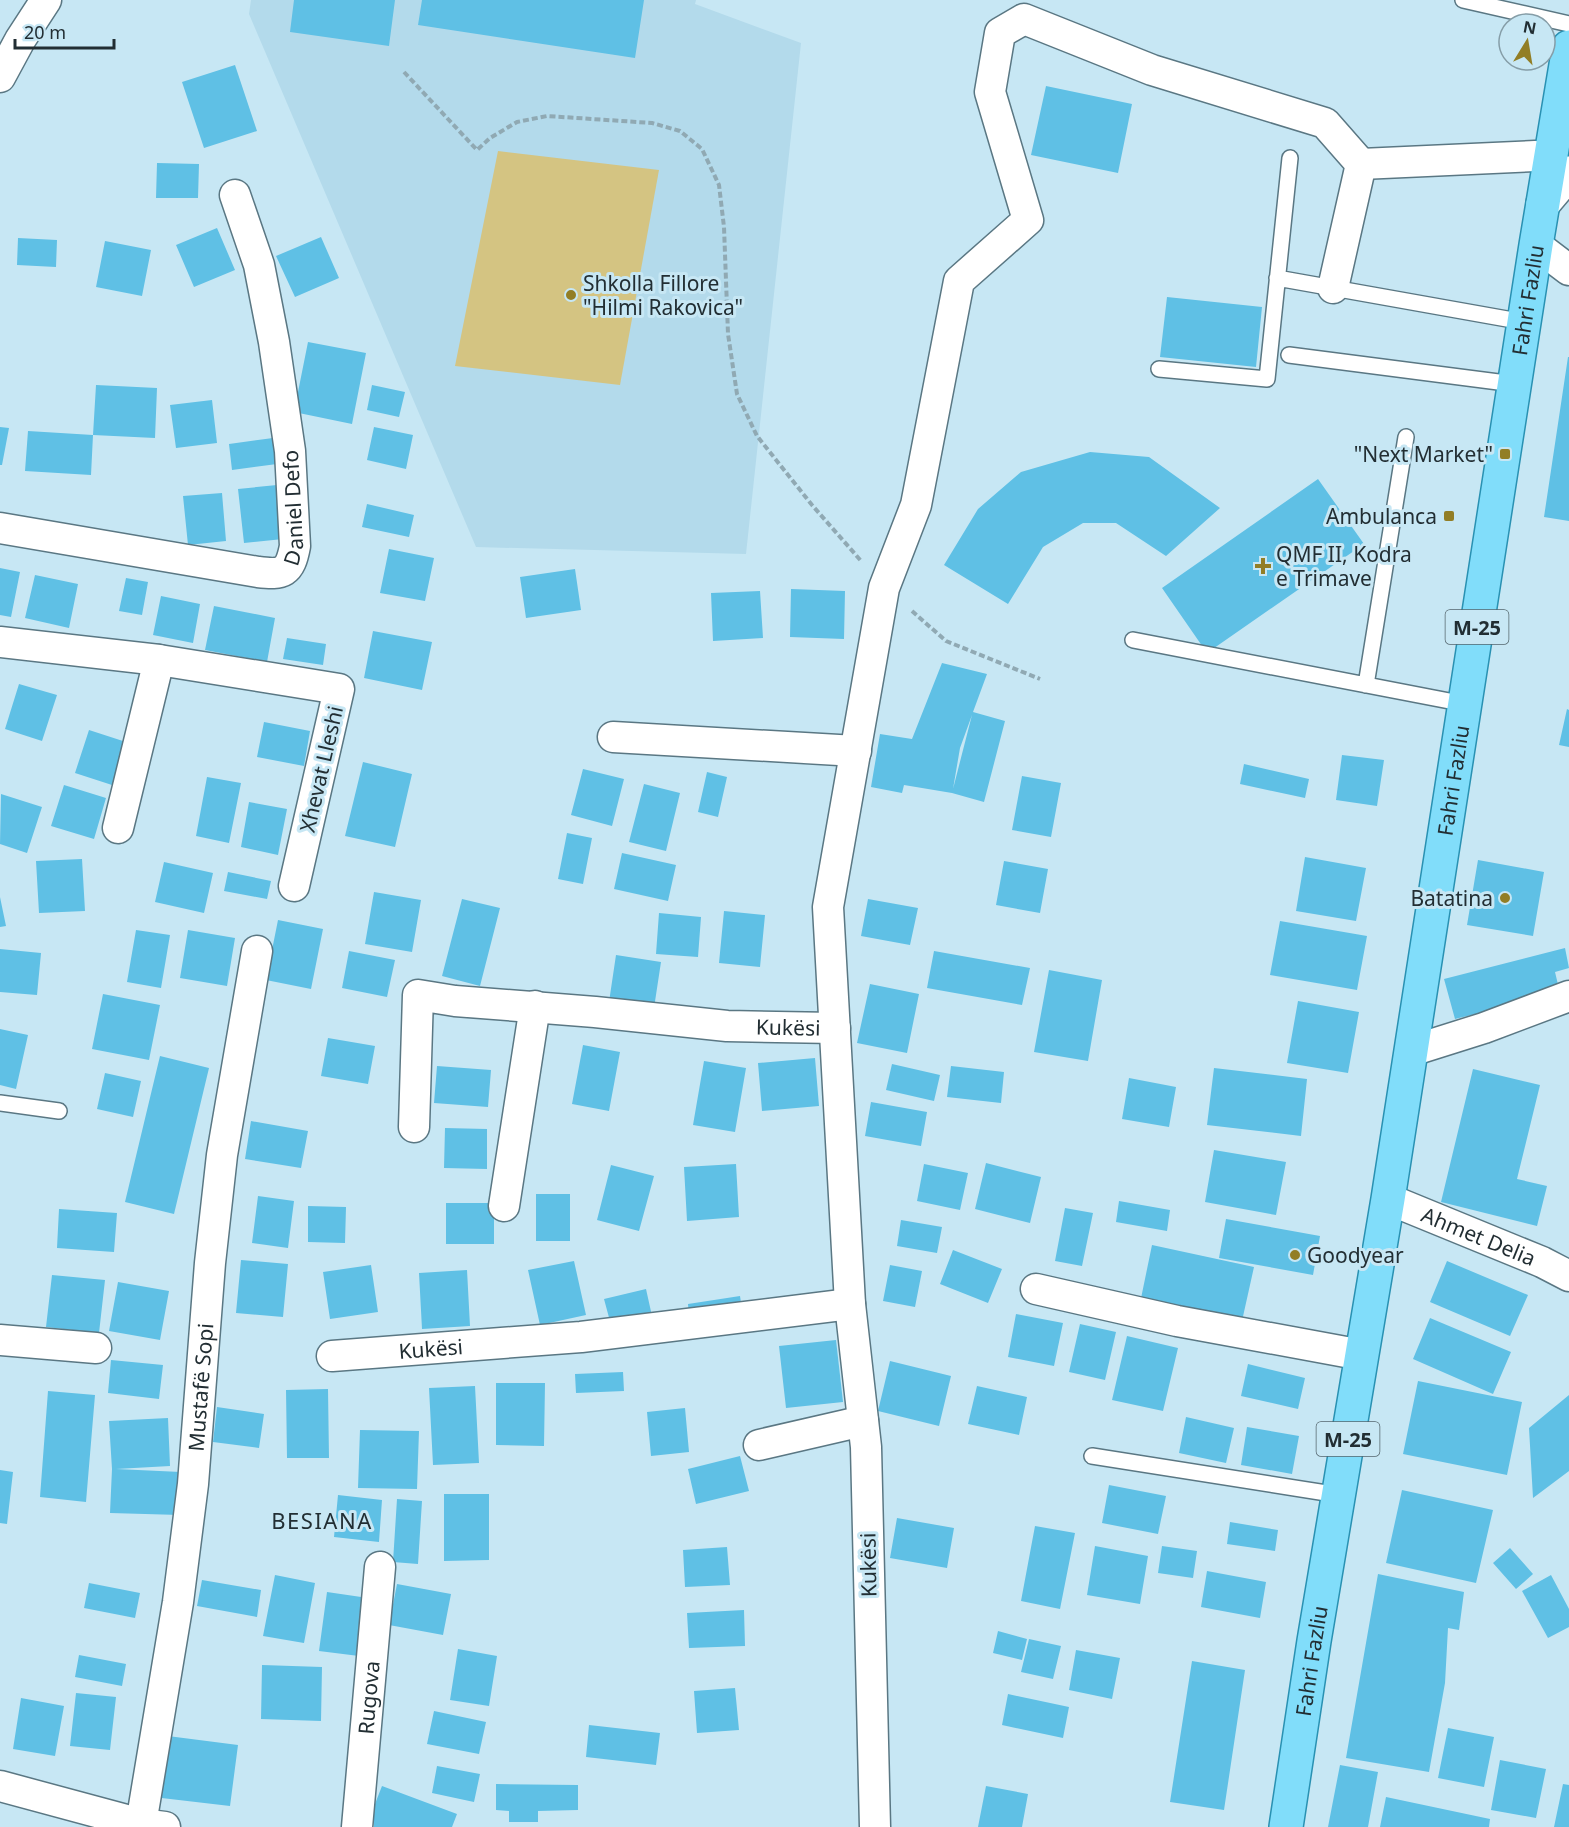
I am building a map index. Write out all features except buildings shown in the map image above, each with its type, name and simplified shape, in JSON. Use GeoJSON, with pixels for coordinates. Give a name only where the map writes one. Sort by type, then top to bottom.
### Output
{"type":"FeatureCollection","features":[{"type":"Feature","properties":{"kind":"main road","name":"M-25"},"geometry":{"type":"LineString","coordinates":[[1542,204],[1569,47]]}},
{"type":"Feature","properties":{"kind":"main road","name":"Fahri Fazliu"},"geometry":{"type":"LineString","coordinates":[[1286,1827],[1314,1641],[1388,1199],[1542,204]]}},
{"type":"Feature","properties":{"kind":"street"},"geometry":{"type":"LineString","coordinates":[[0,77],[20,40],[46,0]]}},
{"type":"Feature","properties":{"kind":"street","name":"Kukësi"},"geometry":{"type":"LineString","coordinates":[[875,1827],[866,1447],[850,1304],[828,907],[884,588],[916,505],[959,281],[1028,220],[990,92],[1000,33],[1024,19],[1152,70],[1325,123],[1361,164]]}},
{"type":"Feature","properties":{"kind":"street"},"geometry":{"type":"LineString","coordinates":[[1333,288],[1361,164],[1535,156]]}},
{"type":"Feature","properties":{"kind":"street"},"geometry":{"type":"LineString","coordinates":[[1542,204],[1569,173]]}},
{"type":"Feature","properties":{"kind":"street","name":"Daniel Defo"},"geometry":{"type":"LineString","coordinates":[[0,528],[258,572],[274,574],[286,570],[292,561],[295,546],[290,451],[260,265],[235,195]]}},
{"type":"Feature","properties":{"kind":"street"},"geometry":{"type":"LineString","coordinates":[[1536,245],[1569,270]]}},
{"type":"Feature","properties":{"kind":"street","name":"Xhevat Lleshi"},"geometry":{"type":"LineString","coordinates":[[2,648],[159,660],[339,689],[294,886]]}},
{"type":"Feature","properties":{"kind":"street"},"geometry":{"type":"LineString","coordinates":[[118,828],[159,660]]}},
{"type":"Feature","properties":{"kind":"street"},"geometry":{"type":"LineString","coordinates":[[613,737],[856,751]]}},
{"type":"Feature","properties":{"kind":"street","name":"Mustafë Sopi"},"geometry":{"type":"LineString","coordinates":[[153,1825],[193,1484],[210,1263],[222,1155],[256,951]]}},
{"type":"Feature","properties":{"kind":"street","name":"Kukësi"},"geometry":{"type":"LineString","coordinates":[[414,1128],[418,995],[454,1001],[535,1006],[727,1026],[835,1028]]}},
{"type":"Feature","properties":{"kind":"street"},"geometry":{"type":"LineString","coordinates":[[1411,1051],[1484,1028],[1569,996]]}},
{"type":"Feature","properties":{"kind":"street"},"geometry":{"type":"LineString","coordinates":[[504,1206],[535,1006]]}},
{"type":"Feature","properties":{"kind":"street","name":"Ahmet Delia"},"geometry":{"type":"LineString","coordinates":[[1388,1199],[1542,1262],[1569,1276]]}},
{"type":"Feature","properties":{"kind":"street"},"geometry":{"type":"LineString","coordinates":[[1036,1289],[1177,1321],[1362,1355]]}},
{"type":"Feature","properties":{"kind":"street","name":"Kukësi"},"geometry":{"type":"LineString","coordinates":[[332,1356],[581,1337],[850,1304]]}},
{"type":"Feature","properties":{"kind":"street"},"geometry":{"type":"LineString","coordinates":[[0,1340],[96,1348]]}},
{"type":"Feature","properties":{"kind":"street"},"geometry":{"type":"LineString","coordinates":[[759,1445],[863,1421]]}},
{"type":"Feature","properties":{"kind":"street","name":"Rugova"},"geometry":{"type":"LineString","coordinates":[[357,1827],[380,1567]]}},
{"type":"Feature","properties":{"kind":"street"},"geometry":{"type":"LineString","coordinates":[[0,1786],[153,1825]]}},
{"type":"Feature","properties":{"kind":"lane"},"geometry":{"type":"LineString","coordinates":[[1463,0],[1569,24]]}},
{"type":"Feature","properties":{"kind":"lane"},"geometry":{"type":"LineString","coordinates":[[1159,369],[1267,380],[1290,158]]}},
{"type":"Feature","properties":{"kind":"lane"},"geometry":{"type":"LineString","coordinates":[[1277,278],[1524,321]]}},
{"type":"Feature","properties":{"kind":"lane"},"geometry":{"type":"LineString","coordinates":[[1289,356],[1514,384]]}},
{"type":"Feature","properties":{"kind":"lane"},"geometry":{"type":"LineString","coordinates":[[1366,685],[1406,437]]}},
{"type":"Feature","properties":{"kind":"lane"},"geometry":{"type":"LineString","coordinates":[[1133,640],[1465,704]]}},
{"type":"Feature","properties":{"kind":"lane"},"geometry":{"type":"LineString","coordinates":[[0,1103],[59,1111]]}},
{"type":"Feature","properties":{"kind":"lane"},"geometry":{"type":"LineString","coordinates":[[1092,1456],[1339,1495]]}},
{"type":"Feature","properties":{"kind":"path"},"geometry":{"type":"LineString","coordinates":[[404,72],[477,150],[490,138],[516,122],[547,116],[652,123],[680,131],[702,149],[719,185],[724,227],[729,334],[737,394],[757,436],[812,505],[884,588],[946,641],[1040,678]]}},
{"type":"Feature","properties":{"kind":"shaded area","name":"Shkolla Fillore \"Hilmi Rakovica\""},"geometry":{"type":"Polygon","coordinates":[[[251,0],[696,0],[695,4],[801,43],[746,554],[476,547],[249,14],[251,0]]]}},
{"type":"Feature","properties":{"kind":"shaded area"},"geometry":{"type":"Polygon","coordinates":[[[498,151],[659,170],[620,385],[455,366],[498,151]]]}},
{"type":"Feature","properties":{"kind":"place","name":"Shkolla Fillore \"Hilmi Rakovica\""},"geometry":{"type":"Point","coordinates":[571,295]}},
{"type":"Feature","properties":{"kind":"place","name":"\"Next Market\""},"geometry":{"type":"Point","coordinates":[1505,454]}},
{"type":"Feature","properties":{"kind":"place","name":"Ambulanca"},"geometry":{"type":"Point","coordinates":[1449,516]}},
{"type":"Feature","properties":{"kind":"place","name":"QMF II, Kodra e Trimave"},"geometry":{"type":"Point","coordinates":[1263,566]}},
{"type":"Feature","properties":{"kind":"place","name":"Batatina"},"geometry":{"type":"Point","coordinates":[1505,898]}},
{"type":"Feature","properties":{"kind":"place","name":"Goodyear"},"geometry":{"type":"Point","coordinates":[1295,1255]}},
{"type":"Feature","properties":{"kind":"district","name":"BESIANA"},"geometry":{"type":"Point","coordinates":[322,1520]}}]}
